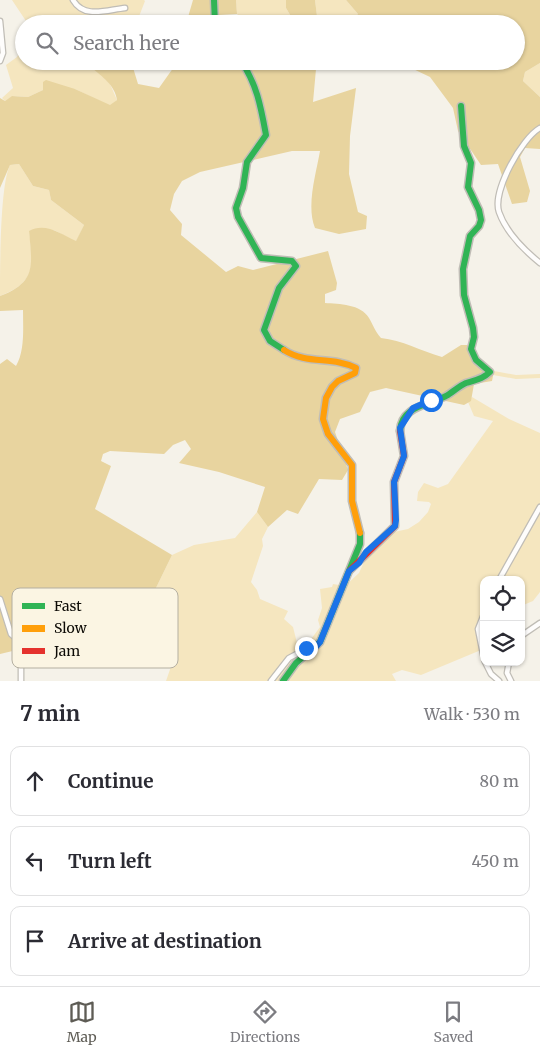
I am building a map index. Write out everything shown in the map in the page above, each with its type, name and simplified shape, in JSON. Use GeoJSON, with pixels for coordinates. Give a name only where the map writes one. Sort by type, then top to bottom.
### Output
{"type":"FeatureCollection","features":[{"type":"Feature","properties":{"kind":"main road"},"geometry":{"type":"LineString","coordinates":[[214,0],[215,15]]}},
{"type":"Feature","properties":{"kind":"main road"},"geometry":{"type":"LineString","coordinates":[[246,70],[258,92],[266,131],[264,140],[247,162],[243,188],[237,205],[238,218],[261,258],[266,260],[292,261],[296,266],[279,288],[264,330],[270,341],[293,356],[307,360],[345,362],[356,368],[355,373],[343,378],[332,387],[326,398],[323,419],[328,434],[352,468],[352,501],[361,540],[359,550],[322,638],[313,650],[301,656],[282,681]]}},
{"type":"Feature","properties":{"kind":"main road"},"geometry":{"type":"LineString","coordinates":[[349,571],[359,563],[366,552],[395,526],[394,482],[404,456],[400,428],[408,413],[413,408],[446,396],[464,384],[485,377],[490,372],[476,360],[471,350],[474,337],[473,328],[463,283],[470,236],[479,226],[481,220],[479,210],[468,187],[471,163],[464,146],[462,106]]}},
{"type":"Feature","properties":{"kind":"street"},"geometry":{"type":"LineString","coordinates":[[73,0],[78,8],[88,13],[125,8]]}},
{"type":"Feature","properties":{"kind":"street"},"geometry":{"type":"LineString","coordinates":[[0,21],[3,53],[0,61]]}},
{"type":"Feature","properties":{"kind":"street"},"geometry":{"type":"LineString","coordinates":[[540,128],[513,158],[500,188],[498,209],[503,222],[526,251],[540,263]]}},
{"type":"Feature","properties":{"kind":"street"},"geometry":{"type":"LineString","coordinates":[[501,576],[540,507]]}},
{"type":"Feature","properties":{"kind":"street"},"geometry":{"type":"LineString","coordinates":[[0,599],[12,635]]}},
{"type":"Feature","properties":{"kind":"street"},"geometry":{"type":"LineString","coordinates":[[525,633],[540,623]]}},
{"type":"Feature","properties":{"kind":"street"},"geometry":{"type":"LineString","coordinates":[[480,624],[478,629],[480,638]]}},
{"type":"Feature","properties":{"kind":"street"},"geometry":{"type":"LineString","coordinates":[[270,681],[289,658],[306,648],[313,650]]}},
{"type":"Feature","properties":{"kind":"street"},"geometry":{"type":"LineString","coordinates":[[487,666],[491,674],[499,681]]}},
{"type":"Feature","properties":{"kind":"street"},"geometry":{"type":"LineString","coordinates":[[508,666],[507,673],[511,681]]}},
{"type":"Feature","properties":{"kind":"street"},"geometry":{"type":"LineString","coordinates":[[20,668],[20,681]]}},
{"type":"Feature","properties":{"kind":"shaded area"},"geometry":{"type":"Polygon","coordinates":[[[12,0],[145,1],[140,15],[22,15],[12,0]]]}},
{"type":"Feature","properties":{"kind":"shaded area"},"geometry":{"type":"Polygon","coordinates":[[[193,0],[211,0],[212,15],[189,15],[193,0]]]}},
{"type":"Feature","properties":{"kind":"shaded area"},"geometry":{"type":"Polygon","coordinates":[[[216,0],[236,0],[237,14],[218,15],[216,0]]]}},
{"type":"Feature","properties":{"kind":"shaded area"},"geometry":{"type":"Polygon","coordinates":[[[236,0],[286,0],[286,8],[290,15],[238,15],[236,0]]]}},
{"type":"Feature","properties":{"kind":"shaded area"},"geometry":{"type":"Polygon","coordinates":[[[286,0],[315,0],[317,15],[290,15],[286,8],[286,0]]]}},
{"type":"Feature","properties":{"kind":"shaded area"},"geometry":{"type":"Polygon","coordinates":[[[315,0],[346,0],[358,14],[357,15],[317,15],[315,0]]]}},
{"type":"Feature","properties":{"kind":"shaded area"},"geometry":{"type":"Polygon","coordinates":[[[346,0],[540,0],[540,63],[525,72],[523,81],[540,97],[540,149],[525,148],[520,157],[530,191],[527,202],[512,204],[498,164],[481,165],[458,131],[453,108],[430,77],[415,70],[525,70],[525,15],[358,14],[346,0]]]}},
{"type":"Feature","properties":{"kind":"shaded area"},"geometry":{"type":"Polygon","coordinates":[[[15,58],[15,70],[95,70],[110,84],[117,100],[110,106],[75,89],[43,90],[28,97],[13,96],[5,101],[2,98],[13,88],[6,65],[15,58]]]}},
{"type":"Feature","properties":{"kind":"shaded area"},"geometry":{"type":"Polygon","coordinates":[[[540,63],[540,97],[523,81],[525,72],[540,63]]]}},
{"type":"Feature","properties":{"kind":"shaded area"},"geometry":{"type":"Polygon","coordinates":[[[94,70],[134,70],[138,84],[159,88],[172,70],[316,70],[313,102],[356,88],[350,136],[349,174],[358,212],[367,216],[366,229],[339,234],[315,228],[311,210],[314,180],[320,151],[292,151],[200,172],[182,181],[174,194],[170,210],[182,224],[181,235],[226,272],[238,266],[253,270],[328,251],[337,283],[336,290],[325,294],[325,303],[355,307],[365,313],[381,338],[404,343],[442,357],[461,345],[467,345],[481,368],[494,371],[492,381],[474,384],[471,401],[464,405],[386,388],[370,392],[360,412],[340,419],[335,432],[348,470],[342,480],[319,479],[298,514],[287,510],[268,527],[257,512],[265,487],[219,472],[179,463],[191,449],[185,440],[173,445],[164,454],[110,451],[103,454],[101,461],[111,466],[95,509],[172,555],[156,588],[12,588],[12,651],[0,654],[0,364],[7,359],[16,366],[19,360],[23,339],[23,310],[0,311],[0,296],[21,285],[30,271],[29,231],[47,228],[76,241],[84,225],[51,200],[49,190],[33,186],[19,164],[10,165],[0,188],[0,98],[5,101],[12,96],[28,97],[43,90],[43,82],[46,80],[75,89],[110,105],[117,100],[114,90],[94,70]]]}},
{"type":"Feature","properties":{"kind":"shaded area"},"geometry":{"type":"Polygon","coordinates":[[[19,164],[33,186],[49,190],[51,200],[84,225],[76,242],[54,230],[29,231],[30,271],[21,285],[0,296],[1,227],[4,190],[10,165],[19,164]]]}},
{"type":"Feature","properties":{"kind":"shaded area"},"geometry":{"type":"Polygon","coordinates":[[[494,371],[516,375],[540,374],[540,378],[516,379],[493,375],[494,371]]]}},
{"type":"Feature","properties":{"kind":"shaded area"},"geometry":{"type":"Polygon","coordinates":[[[472,397],[509,419],[540,433],[540,592],[533,601],[525,604],[525,576],[480,576],[480,650],[421,675],[402,670],[392,674],[396,681],[166,681],[170,668],[178,668],[178,588],[156,588],[172,555],[194,545],[235,538],[257,512],[268,527],[262,539],[263,546],[251,582],[257,590],[260,599],[288,611],[284,619],[293,627],[298,647],[309,642],[320,627],[318,620],[322,608],[320,589],[332,587],[333,584],[345,586],[359,573],[369,551],[394,532],[408,529],[419,522],[428,512],[431,504],[429,502],[417,501],[418,492],[424,483],[438,488],[448,484],[493,421],[474,416],[468,402],[472,397]]]}},
{"type":"Feature","properties":{"kind":"traffic: fast"},"geometry":{"type":"LineString","coordinates":[[214,0],[215,15]]}},
{"type":"Feature","properties":{"kind":"traffic: fast"},"geometry":{"type":"LineString","coordinates":[[246,70],[255,87],[266,135],[247,162],[243,188],[236,208],[238,217],[261,258],[292,261],[296,266],[279,288],[264,330],[270,341],[284,350]]}},
{"type":"Feature","properties":{"kind":"traffic: fast"},"geometry":{"type":"LineString","coordinates":[[400,431],[405,416],[411,411],[446,396],[463,384],[482,378],[490,372],[476,360],[471,349],[474,337],[473,328],[464,295],[463,269],[470,236],[479,226],[481,220],[479,210],[468,187],[471,163],[464,146],[461,106]]}},
{"type":"Feature","properties":{"kind":"traffic: fast"},"geometry":{"type":"LineString","coordinates":[[283,681],[296,663],[320,642],[360,544],[360,533]]}},
{"type":"Feature","properties":{"kind":"traffic: slow"},"geometry":{"type":"LineString","coordinates":[[284,350],[293,355],[338,362],[356,368],[355,373],[338,381],[332,387],[326,398],[323,419],[328,434],[352,465],[352,501],[360,533]]}},
{"type":"Feature","properties":{"kind":"traffic: jam"},"geometry":{"type":"LineString","coordinates":[[350,570],[395,526],[394,482],[404,456],[400,431]]}},
{"type":"Feature","properties":{"kind":"route"},"geometry":{"type":"LineString","coordinates":[[306,648],[313,650],[320,642],[349,571],[359,563],[366,552],[395,526],[394,482],[404,456],[400,428],[413,408],[431,400]]}}]}
